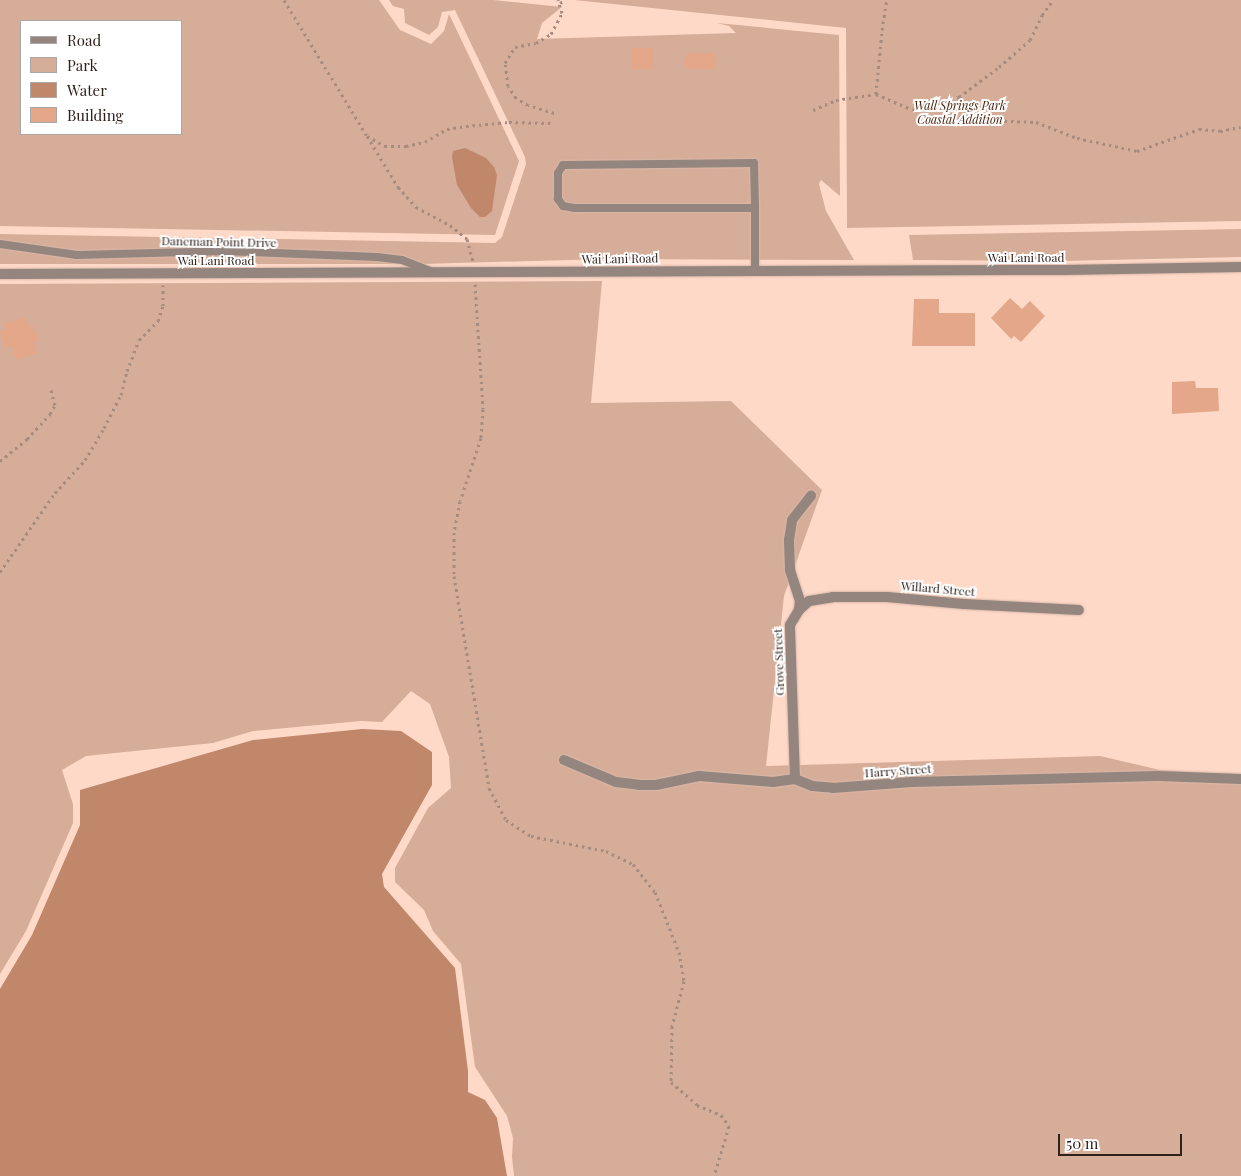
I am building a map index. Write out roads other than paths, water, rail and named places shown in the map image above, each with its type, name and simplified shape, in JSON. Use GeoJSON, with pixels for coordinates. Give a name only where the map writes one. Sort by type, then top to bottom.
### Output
{"type":"FeatureCollection","features":[{"type":"Feature","properties":{"kind":"street","name":"Wai Lani Road"},"geometry":{"type":"LineString","coordinates":[[0,274],[1063,270],[1241,267]]}},
{"type":"Feature","properties":{"kind":"street"},"geometry":{"type":"LineString","coordinates":[[799,610],[800,601],[790,570],[789,540],[792,520],[810,496]]}},
{"type":"Feature","properties":{"kind":"street","name":"Willard Street"},"geometry":{"type":"LineString","coordinates":[[799,610],[809,601],[833,597],[887,597],[964,604],[1080,610]]}},
{"type":"Feature","properties":{"kind":"street","name":"Grove Street"},"geometry":{"type":"LineString","coordinates":[[795,779],[790,625],[799,610]]}},
{"type":"Feature","properties":{"kind":"street","name":"Harry Street"},"geometry":{"type":"LineString","coordinates":[[564,760],[616,782],[639,785],[656,785],[699,776],[773,782],[795,779],[812,786],[833,788],[912,782],[1158,776],[1241,779]]}},
{"type":"Feature","properties":{"kind":"lane"},"geometry":{"type":"LineString","coordinates":[[755,208],[575,208],[564,206],[558,198],[558,173],[563,165],[754,163],[755,208],[755,270]]}},
{"type":"Feature","properties":{"kind":"lane","name":"Daneman Point Drive"},"geometry":{"type":"LineString","coordinates":[[0,244],[77,255],[225,251],[377,257],[414,263],[435,273]]}},
{"type":"Feature","properties":{"kind":"water"},"geometry":{"type":"Polygon","coordinates":[[[465,148],[486,158],[494,167],[497,175],[492,211],[485,217],[480,217],[471,208],[457,185],[452,157],[453,151],[465,148]]]}},
{"type":"Feature","properties":{"kind":"water"},"geometry":{"type":"Polygon","coordinates":[[[362,729],[401,731],[432,752],[432,785],[382,874],[384,887],[455,968],[468,1071],[468,1092],[485,1100],[497,1118],[507,1176],[0,1176],[0,989],[32,935],[80,825],[80,790],[253,740],[362,729]]]}},
{"type":"Feature","properties":{"kind":"park label","name":"Wall Springs Park Coastal Addition"},"geometry":{"type":"Point","coordinates":[960,113]}}]}
